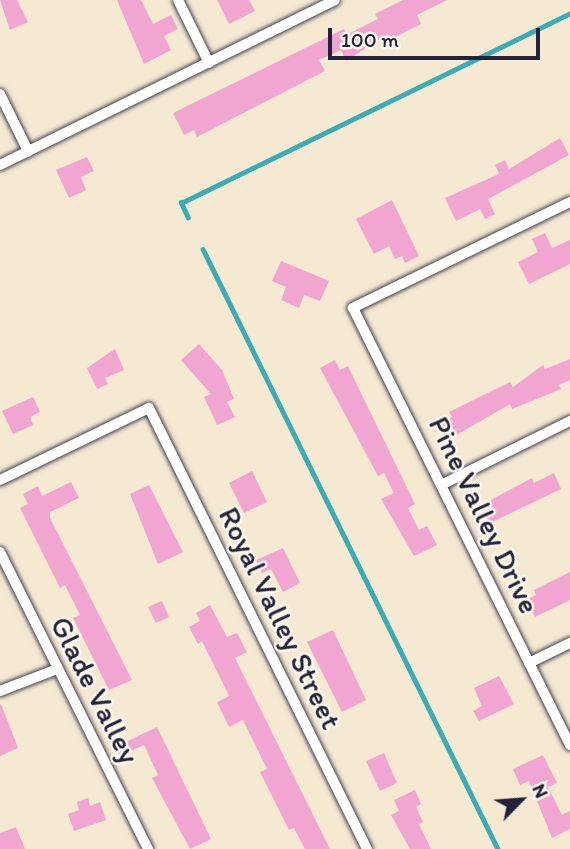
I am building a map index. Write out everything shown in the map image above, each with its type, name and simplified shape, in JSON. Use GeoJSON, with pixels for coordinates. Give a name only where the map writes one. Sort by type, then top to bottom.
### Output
{"type":"FeatureCollection","features":[{"type":"Feature","properties":{"kind":"street"},"geometry":{"type":"LineString","coordinates":[[178,0],[209,63]]}},
{"type":"Feature","properties":{"kind":"street"},"geometry":{"type":"LineString","coordinates":[[0,165],[335,0]]}},
{"type":"Feature","properties":{"kind":"street"},"geometry":{"type":"LineString","coordinates":[[0,94],[28,151]]}},
{"type":"Feature","properties":{"kind":"street","name":"Pine Valley Drive"},"geometry":{"type":"LineString","coordinates":[[570,202],[353,308],[443,484],[570,745]]}},
{"type":"Feature","properties":{"kind":"street","name":"Royal Valley Street"},"geometry":{"type":"LineString","coordinates":[[0,480],[149,408],[366,849]]}},
{"type":"Feature","properties":{"kind":"street"},"geometry":{"type":"LineString","coordinates":[[443,484],[570,421]]}},
{"type":"Feature","properties":{"kind":"street","name":"Glade Valley"},"geometry":{"type":"LineString","coordinates":[[0,552],[146,848]]}},
{"type":"Feature","properties":{"kind":"street"},"geometry":{"type":"LineString","coordinates":[[530,663],[570,643]]}},
{"type":"Feature","properties":{"kind":"street"},"geometry":{"type":"LineString","coordinates":[[0,691],[57,669]]}},
{"type":"Feature","properties":{"kind":"building"},"geometry":{"type":"Polygon","coordinates":[[[0,0],[17,0],[28,22],[10,30],[0,0]]]}},
{"type":"Feature","properties":{"kind":"building"},"geometry":{"type":"Polygon","coordinates":[[[117,0],[141,0],[153,24],[171,15],[178,29],[164,36],[171,50],[144,64],[117,0]]]}},
{"type":"Feature","properties":{"kind":"building"},"geometry":{"type":"Polygon","coordinates":[[[217,0],[249,0],[255,11],[229,24],[217,0]]]}},
{"type":"Feature","properties":{"kind":"building"},"geometry":{"type":"Polygon","coordinates":[[[403,0],[447,0],[417,15],[421,24],[389,40],[386,35],[346,61],[341,50],[319,60],[325,71],[197,137],[194,130],[184,135],[173,113],[344,29],[346,35],[378,19],[375,14],[403,0]]]}},
{"type":"Feature","properties":{"kind":"building"},"geometry":{"type":"Polygon","coordinates":[[[560,138],[569,155],[488,199],[495,214],[485,219],[480,209],[456,221],[445,198],[499,174],[495,165],[505,160],[509,169],[560,138]]]}},
{"type":"Feature","properties":{"kind":"building"},"geometry":{"type":"Polygon","coordinates":[[[87,157],[94,171],[81,177],[86,190],[69,198],[56,170],[87,157]]]}},
{"type":"Feature","properties":{"kind":"building"},"geometry":{"type":"Polygon","coordinates":[[[392,200],[419,256],[405,263],[402,256],[395,259],[389,246],[374,254],[356,219],[392,200]]]}},
{"type":"Feature","properties":{"kind":"building"},"geometry":{"type":"Polygon","coordinates":[[[545,233],[552,248],[570,240],[570,264],[529,284],[518,262],[538,252],[532,239],[545,233]]]}},
{"type":"Feature","properties":{"kind":"building"},"geometry":{"type":"Polygon","coordinates":[[[281,261],[329,281],[320,301],[304,295],[299,308],[281,300],[286,287],[272,281],[281,261]]]}},
{"type":"Feature","properties":{"kind":"building"},"geometry":{"type":"Polygon","coordinates":[[[199,344],[222,370],[234,399],[227,402],[235,417],[217,425],[204,397],[211,394],[181,360],[199,344]]]}},
{"type":"Feature","properties":{"kind":"building"},"geometry":{"type":"Polygon","coordinates":[[[115,349],[124,370],[105,378],[108,384],[97,389],[87,368],[115,349]]]}},
{"type":"Feature","properties":{"kind":"building"},"geometry":{"type":"Polygon","coordinates":[[[570,359],[570,380],[559,385],[561,389],[512,409],[510,404],[448,440],[440,423],[452,417],[449,412],[510,382],[513,387],[543,365],[545,369],[570,359]]]}},
{"type":"Feature","properties":{"kind":"building"},"geometry":{"type":"Polygon","coordinates":[[[335,360],[340,370],[348,366],[415,504],[408,508],[419,530],[427,526],[437,545],[414,556],[381,499],[394,493],[384,473],[378,476],[320,368],[335,360]]]}},
{"type":"Feature","properties":{"kind":"building"},"geometry":{"type":"Polygon","coordinates":[[[33,397],[40,412],[30,417],[33,425],[13,434],[2,411],[33,397]]]}},
{"type":"Feature","properties":{"kind":"building"},"geometry":{"type":"Polygon","coordinates":[[[252,471],[267,502],[244,513],[229,483],[252,471]]]}},
{"type":"Feature","properties":{"kind":"building"},"geometry":{"type":"Polygon","coordinates":[[[554,473],[561,489],[490,523],[481,505],[532,478],[534,483],[554,473]]]}},
{"type":"Feature","properties":{"kind":"building"},"geometry":{"type":"Polygon","coordinates":[[[71,482],[79,498],[50,512],[50,518],[132,680],[109,690],[73,618],[80,615],[65,585],[60,588],[20,508],[28,504],[23,494],[38,486],[42,496],[71,482]]]}},
{"type":"Feature","properties":{"kind":"building"},"geometry":{"type":"Polygon","coordinates":[[[149,485],[183,552],[158,564],[130,494],[149,485]]]}},
{"type":"Feature","properties":{"kind":"building"},"geometry":{"type":"Polygon","coordinates":[[[283,548],[300,583],[283,592],[271,569],[262,573],[256,560],[283,548]]]}},
{"type":"Feature","properties":{"kind":"building"},"geometry":{"type":"Polygon","coordinates":[[[570,572],[570,600],[535,617],[527,600],[536,595],[534,590],[570,572]]]}},
{"type":"Feature","properties":{"kind":"building"},"geometry":{"type":"Polygon","coordinates":[[[162,601],[169,617],[156,623],[148,607],[162,601]]]}},
{"type":"Feature","properties":{"kind":"building"},"geometry":{"type":"Polygon","coordinates":[[[210,605],[227,637],[237,633],[247,652],[235,658],[330,849],[305,849],[294,828],[289,830],[260,772],[267,769],[243,720],[229,727],[217,702],[229,696],[202,641],[198,644],[189,627],[200,621],[196,613],[210,605]]]}},
{"type":"Feature","properties":{"kind":"building"},"geometry":{"type":"Polygon","coordinates":[[[333,630],[366,700],[342,712],[307,642],[333,630]]]}},
{"type":"Feature","properties":{"kind":"building"},"geometry":{"type":"Polygon","coordinates":[[[499,676],[514,704],[479,721],[473,711],[482,706],[474,688],[499,676]]]}},
{"type":"Feature","properties":{"kind":"building"},"geometry":{"type":"Polygon","coordinates":[[[0,705],[18,748],[0,756],[0,705]]]}},
{"type":"Feature","properties":{"kind":"building"},"geometry":{"type":"Polygon","coordinates":[[[157,727],[211,839],[190,849],[152,778],[158,775],[144,745],[120,756],[115,747],[157,727]]]}},
{"type":"Feature","properties":{"kind":"building"},"geometry":{"type":"Polygon","coordinates":[[[384,753],[397,783],[380,791],[366,761],[384,753]]]}},
{"type":"Feature","properties":{"kind":"building"},"geometry":{"type":"Polygon","coordinates":[[[543,755],[557,783],[548,787],[562,815],[570,811],[570,829],[552,838],[529,781],[520,785],[513,769],[543,755]]]}},
{"type":"Feature","properties":{"kind":"building"},"geometry":{"type":"Polygon","coordinates":[[[415,790],[421,804],[416,807],[423,822],[419,824],[431,849],[410,849],[391,815],[399,811],[394,800],[415,790]]]}},
{"type":"Feature","properties":{"kind":"building"},"geometry":{"type":"Polygon","coordinates":[[[88,798],[90,806],[100,802],[106,820],[74,831],[68,814],[79,810],[77,802],[88,798]]]}},
{"type":"Feature","properties":{"kind":"building"},"geometry":{"type":"Polygon","coordinates":[[[16,827],[25,849],[0,849],[0,833],[16,827]]]}},
{"type":"Feature","properties":{"kind":"waterway"},"geometry":{"type":"LineString","coordinates":[[188,218],[181,203],[570,13]]}},
{"type":"Feature","properties":{"kind":"waterway"},"geometry":{"type":"LineString","coordinates":[[203,249],[498,849]]}}]}
